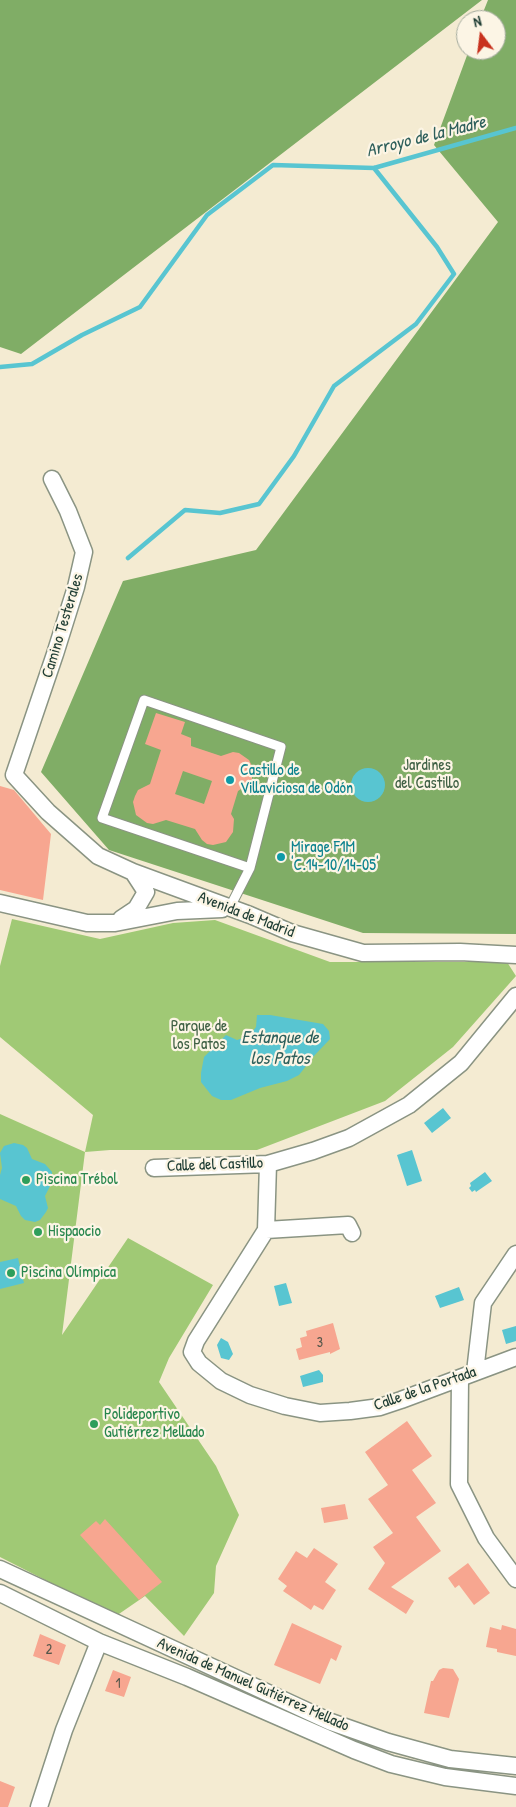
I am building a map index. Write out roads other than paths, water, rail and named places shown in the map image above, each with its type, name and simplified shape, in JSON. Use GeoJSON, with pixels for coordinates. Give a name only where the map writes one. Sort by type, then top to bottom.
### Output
{"type":"FeatureCollection","features":[{"type":"Feature","properties":{"kind":"street","name":"Camino Testerales"},"geometry":{"type":"LineString","coordinates":[[7,774],[55,654],[76,587],[84,552],[68,511],[52,479]]}},
{"type":"Feature","properties":{"kind":"street","name":"Avenida de Madrid"},"geometry":{"type":"LineString","coordinates":[[7,774],[98,856],[133,872],[292,933],[363,952],[460,952],[516,955]]}},
{"type":"Feature","properties":{"kind":"street"},"geometry":{"type":"LineString","coordinates":[[115,923],[136,909],[146,892],[133,872]]}},
{"type":"Feature","properties":{"kind":"street"},"geometry":{"type":"LineString","coordinates":[[0,903],[87,922],[115,923],[177,910],[229,909]]}},
{"type":"Feature","properties":{"kind":"street","name":"Calle del Castillo"},"geometry":{"type":"LineString","coordinates":[[154,1168],[268,1164],[349,1138],[409,1105],[461,1064],[516,996]]}},
{"type":"Feature","properties":{"kind":"street"},"geometry":{"type":"LineString","coordinates":[[268,1164],[266,1230],[348,1225],[352,1233]]}},
{"type":"Feature","properties":{"kind":"street","name":"Calle de la Portada"},"geometry":{"type":"LineString","coordinates":[[266,1230],[196,1341],[192,1352],[199,1363],[221,1380],[250,1395],[285,1406],[320,1413],[380,1407],[516,1357]]}},
{"type":"Feature","properties":{"kind":"street"},"geometry":{"type":"LineString","coordinates":[[516,1254],[483,1303],[468,1375],[459,1484],[486,1538],[516,1579]]}},
{"type":"Feature","properties":{"kind":"street","name":"Avenida de Manuel Gutiérrez Mellado"},"geometry":{"type":"LineString","coordinates":[[0,1570],[331,1722],[388,1742],[450,1759],[516,1766]]}},
{"type":"Feature","properties":{"kind":"street","name":"Avenida de Manuel Gutiérrez Mellado"},"geometry":{"type":"LineString","coordinates":[[0,1593],[99,1642],[187,1677],[354,1750],[391,1764],[445,1777],[516,1786]]}},
{"type":"Feature","properties":{"kind":"street"},"geometry":{"type":"LineString","coordinates":[[38,1807],[64,1730],[99,1642]]}},
{"type":"Feature","properties":{"kind":"lane"},"geometry":{"type":"LineString","coordinates":[[229,909],[250,868],[281,746],[144,700],[102,818],[250,868]]}},
{"type":"Feature","properties":{"kind":"water"},"geometry":{"type":"Polygon","coordinates":[[[368,768],[380,773],[385,785],[380,797],[368,802],[356,797],[351,785],[356,773],[368,768]]]}},
{"type":"Feature","properties":{"kind":"water","name":"Estanque de los Patos"},"geometry":{"type":"Polygon","coordinates":[[[257,1015],[270,1015],[323,1024],[329,1031],[330,1039],[299,1075],[287,1081],[260,1088],[231,1100],[221,1100],[212,1096],[201,1082],[204,1057],[226,1035],[237,1040],[249,1036],[256,1027],[257,1015]]]}},
{"type":"Feature","properties":{"kind":"water"},"geometry":{"type":"Polygon","coordinates":[[[443,1108],[451,1118],[432,1133],[424,1123],[443,1108]]]}},
{"type":"Feature","properties":{"kind":"water","name":"Piscina Trébol"},"geometry":{"type":"Polygon","coordinates":[[[14,1143],[27,1148],[32,1159],[45,1164],[52,1172],[52,1182],[45,1196],[48,1208],[40,1220],[35,1222],[25,1220],[16,1206],[0,1199],[0,1175],[2,1168],[0,1153],[4,1146],[14,1143]]]}},
{"type":"Feature","properties":{"kind":"water"},"geometry":{"type":"Polygon","coordinates":[[[412,1150],[422,1181],[407,1186],[397,1155],[412,1150]]]}},
{"type":"Feature","properties":{"kind":"water"},"geometry":{"type":"Polygon","coordinates":[[[485,1172],[492,1181],[476,1192],[475,1190],[472,1192],[469,1188],[471,1186],[470,1183],[485,1172]]]}},
{"type":"Feature","properties":{"kind":"water","name":"Piscina Olímpica"},"geometry":{"type":"Polygon","coordinates":[[[18,1258],[24,1283],[0,1289],[0,1262],[18,1258]]]}},
{"type":"Feature","properties":{"kind":"water"},"geometry":{"type":"Polygon","coordinates":[[[286,1283],[292,1303],[279,1306],[274,1286],[286,1283]]]}},
{"type":"Feature","properties":{"kind":"water"},"geometry":{"type":"Polygon","coordinates":[[[459,1287],[464,1300],[440,1308],[435,1296],[459,1287]]]}},
{"type":"Feature","properties":{"kind":"water"},"geometry":{"type":"Polygon","coordinates":[[[516,1326],[516,1341],[506,1344],[502,1330],[516,1326]]]}},
{"type":"Feature","properties":{"kind":"water"},"geometry":{"type":"Polygon","coordinates":[[[221,1338],[228,1342],[233,1354],[229,1360],[221,1358],[217,1345],[221,1338]]]}},
{"type":"Feature","properties":{"kind":"water"},"geometry":{"type":"Polygon","coordinates":[[[319,1370],[323,1375],[323,1382],[303,1387],[300,1376],[319,1370]]]}},
{"type":"Feature","properties":{"kind":"waterway","name":"Arroyo de la Madre"},"geometry":{"type":"LineString","coordinates":[[0,367],[32,364],[82,335],[140,307],[207,215],[273,165],[374,168],[516,128]]}},
{"type":"Feature","properties":{"kind":"waterway"},"geometry":{"type":"LineString","coordinates":[[128,558],[185,510],[220,513],[259,504],[294,456],[334,386],[416,324],[454,274],[437,247],[374,168]]}},
{"type":"Feature","properties":{"kind":"place","name":"Castillo de Villaviciosa de Odón"},"geometry":{"type":"Point","coordinates":[230,780]}},
{"type":"Feature","properties":{"kind":"place","name":"Mirage F1M 'C.14-10/14-05'"},"geometry":{"type":"Point","coordinates":[281,857]}},
{"type":"Feature","properties":{"kind":"place","name":"Piscina Trébol"},"geometry":{"type":"Point","coordinates":[26,1180]}},
{"type":"Feature","properties":{"kind":"place","name":"Hispaocio"},"geometry":{"type":"Point","coordinates":[38,1232]}},
{"type":"Feature","properties":{"kind":"place","name":"Piscina Olímpica"},"geometry":{"type":"Point","coordinates":[11,1273]}},
{"type":"Feature","properties":{"kind":"place","name":"Polideportivo Gutiérrez Mellado"},"geometry":{"type":"Point","coordinates":[94,1424]}},
{"type":"Feature","properties":{"kind":"park label","name":"Jardines del Castillo"},"geometry":{"type":"Point","coordinates":[427,775]}},
{"type":"Feature","properties":{"kind":"park label","name":"Parque de los Patos"},"geometry":{"type":"Point","coordinates":[199,1036]}}]}
